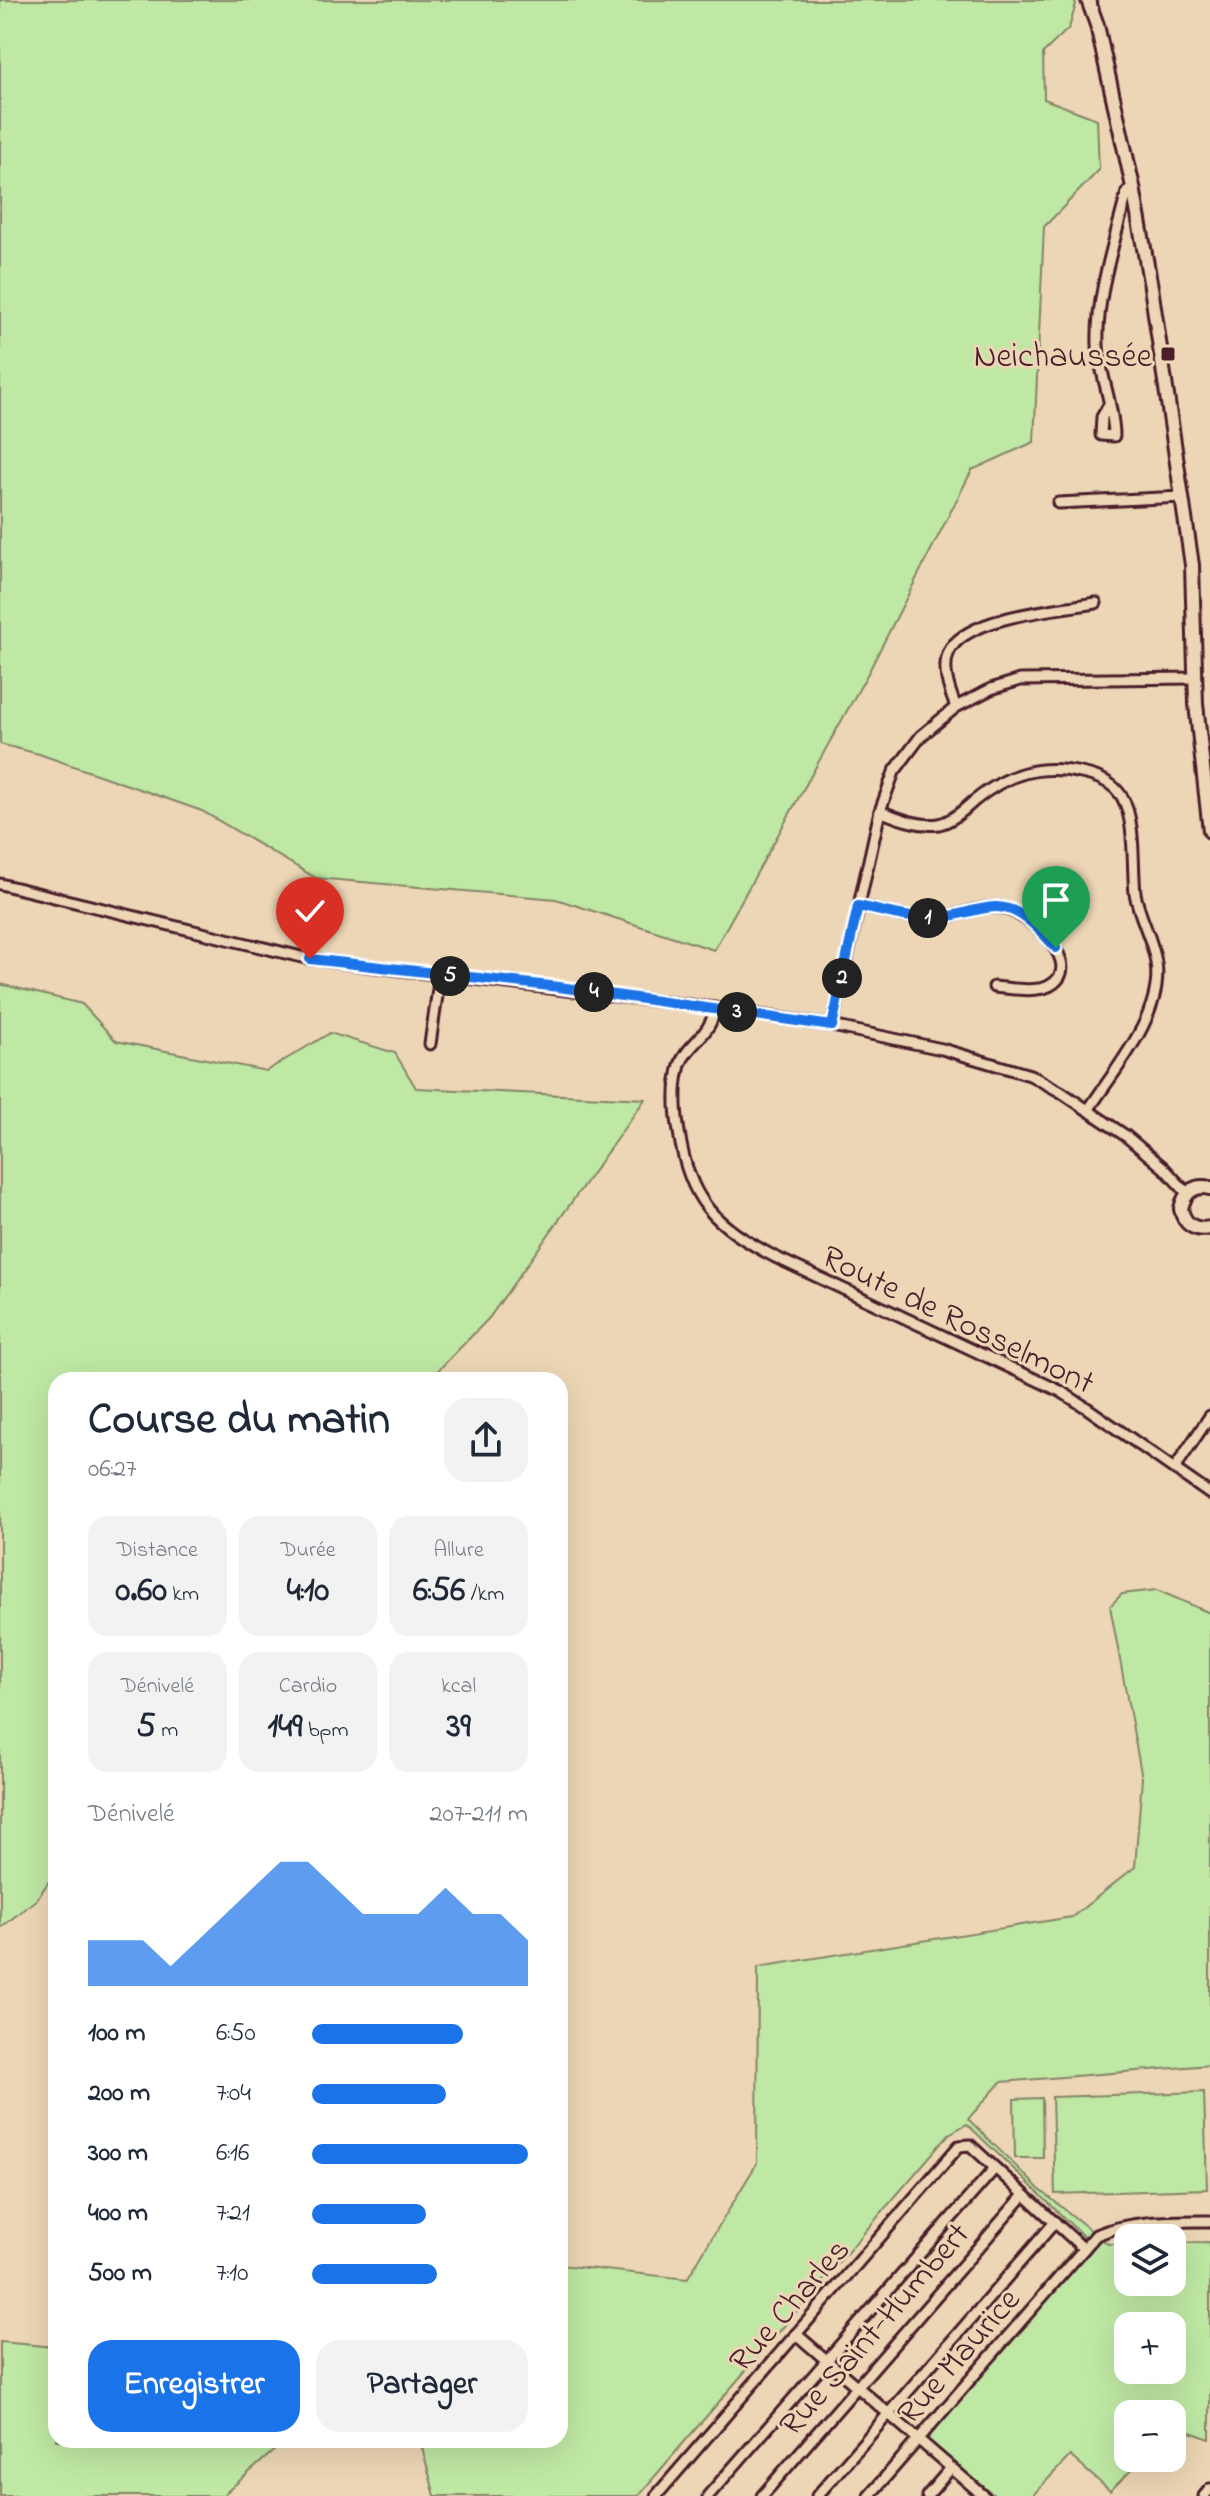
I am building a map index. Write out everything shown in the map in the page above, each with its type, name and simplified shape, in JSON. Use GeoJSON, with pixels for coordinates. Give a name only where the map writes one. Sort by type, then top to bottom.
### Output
{"type":"FeatureCollection","features":[{"type":"Feature","properties":{"kind":"main road"},"geometry":{"type":"LineString","coordinates":[[1088,0],[1097,25],[1133,187],[1192,565],[1198,739],[1210,831]]}},
{"type":"Feature","properties":{"kind":"main road"},"geometry":{"type":"LineString","coordinates":[[1208,1184],[1187,1193],[1182,1200],[1183,1217],[1194,1228],[1210,1228]]}},
{"type":"Feature","properties":{"kind":"street"},"geometry":{"type":"LineString","coordinates":[[1109,405],[1098,346],[1099,320],[1102,294],[1127,192],[1133,187]]}},
{"type":"Feature","properties":{"kind":"street"},"geometry":{"type":"LineString","coordinates":[[1058,503],[1182,497]]}},
{"type":"Feature","properties":{"kind":"street"},"geometry":{"type":"LineString","coordinates":[[956,707],[945,669],[951,648],[970,632],[998,620],[1096,603]]}},
{"type":"Feature","properties":{"kind":"street"},"geometry":{"type":"LineString","coordinates":[[832,1026],[880,811],[894,772],[921,736],[956,707],[991,689],[1020,680],[1195,678]]}},
{"type":"Feature","properties":{"kind":"street"},"geometry":{"type":"LineString","coordinates":[[880,811],[926,825],[942,824],[1009,777],[1048,769],[1071,770],[1103,779],[1122,797],[1128,813],[1139,915],[1152,945],[1157,982],[1154,1002],[1130,1047],[1089,1109]]}},
{"type":"Feature","properties":{"kind":"street"},"geometry":{"type":"LineString","coordinates":[[0,884],[277,952],[334,963],[715,1008],[832,1026],[942,1049],[1030,1075],[1089,1109],[1164,1168],[1187,1193]]}},
{"type":"Feature","properties":{"kind":"street"},"geometry":{"type":"LineString","coordinates":[[858,906],[917,918],[953,917],[996,907],[1022,916],[1056,948],[1062,965],[1059,977],[1049,986],[1038,988],[994,987]]}},
{"type":"Feature","properties":{"kind":"street"},"geometry":{"type":"LineString","coordinates":[[430,1044],[440,975]]}},
{"type":"Feature","properties":{"kind":"street","name":"Route de Rosselmont"},"geometry":{"type":"LineString","coordinates":[[715,1008],[709,1029],[681,1061],[674,1105],[688,1177],[700,1200],[720,1223],[775,1257],[1060,1391],[1210,1494]]}},
{"type":"Feature","properties":{"kind":"street"},"geometry":{"type":"LineString","coordinates":[[1175,1468],[1210,1416]]}},
{"type":"Feature","properties":{"kind":"street","name":"Rue Charles"},"geometry":{"type":"LineString","coordinates":[[656,2496],[959,2146],[970,2145],[995,2168]]}},
{"type":"Feature","properties":{"kind":"street"},"geometry":{"type":"LineString","coordinates":[[708,2496],[995,2168],[1084,2249]]}},
{"type":"Feature","properties":{"kind":"street","name":"Rue Saint-Humbert"},"geometry":{"type":"LineString","coordinates":[[762,2496],[1024,2195]]}},
{"type":"Feature","properties":{"kind":"street","name":"Rue Maurice"},"geometry":{"type":"LineString","coordinates":[[869,2496],[1096,2235],[1135,2224],[1210,2221]]}},
{"type":"Feature","properties":{"kind":"street"},"geometry":{"type":"LineString","coordinates":[[817,2496],[1055,2222]]}},
{"type":"Feature","properties":{"kind":"street"},"geometry":{"type":"LineString","coordinates":[[796,2334],[984,2496]]}},
{"type":"Feature","properties":{"kind":"street"},"geometry":{"type":"LineString","coordinates":[[927,2496],[951,2468]]}},
{"type":"Feature","properties":{"kind":"street"},"geometry":{"type":"LineString","coordinates":[[1204,2496],[1210,2489]]}},
{"type":"Feature","properties":{"kind":"green space"},"geometry":{"type":"Polygon","coordinates":[[[0,0],[1073,0],[1076,4],[1069,28],[1043,53],[1044,99],[1097,119],[1099,170],[1044,227],[1034,442],[972,470],[868,673],[714,950],[556,899],[316,878],[202,811],[39,754],[0,744],[0,0]]]}},
{"type":"Feature","properties":{"kind":"green space"},"geometry":{"type":"Polygon","coordinates":[[[0,984],[82,1004],[116,1041],[266,1071],[330,1033],[395,1053],[416,1088],[645,1099],[489,1318],[437,1372],[48,1372],[48,1883],[36,1900],[0,1928],[0,984]]]}},
{"type":"Feature","properties":{"kind":"green space"},"geometry":{"type":"Polygon","coordinates":[[[1157,1590],[1210,1613],[1210,2065],[1001,2082],[968,2119],[1039,2189],[1108,2244],[1114,2244],[1114,2296],[1186,2296],[1186,2243],[1210,2242],[1210,2439],[1186,2431],[1186,2400],[1114,2400],[1114,2472],[1130,2472],[1110,2491],[1070,2456],[1032,2496],[995,2496],[926,2439],[1043,2285],[1084,2237],[967,2124],[949,2134],[638,2496],[435,2496],[422,2448],[568,2448],[568,2266],[687,2279],[757,2163],[758,1967],[1072,1917],[1135,1867],[1142,1778],[1110,1606],[1122,1594],[1157,1590]]]}},
{"type":"Feature","properties":{"kind":"green space"},"geometry":{"type":"Polygon","coordinates":[[[1204,2092],[1207,2189],[1055,2194],[1052,2097],[1204,2092]]]}},
{"type":"Feature","properties":{"kind":"green space"},"geometry":{"type":"Polygon","coordinates":[[[1042,2098],[1043,2158],[1015,2158],[1014,2099],[1042,2098]]]}},
{"type":"Feature","properties":{"kind":"green space"},"geometry":{"type":"Polygon","coordinates":[[[0,2342],[48,2346],[48,2448],[277,2448],[222,2496],[0,2496],[0,2342]]]}},
{"type":"Feature","properties":{"kind":"place","name":"Neichaussée"},"geometry":{"type":"Point","coordinates":[1168,354]}},
{"type":"Feature","properties":{"kind":"route"},"geometry":{"type":"LineString","coordinates":[[310,959],[559,987],[832,1026],[858,906],[917,918],[953,917],[996,907],[1007,909],[1022,916],[1056,948]]}}]}
